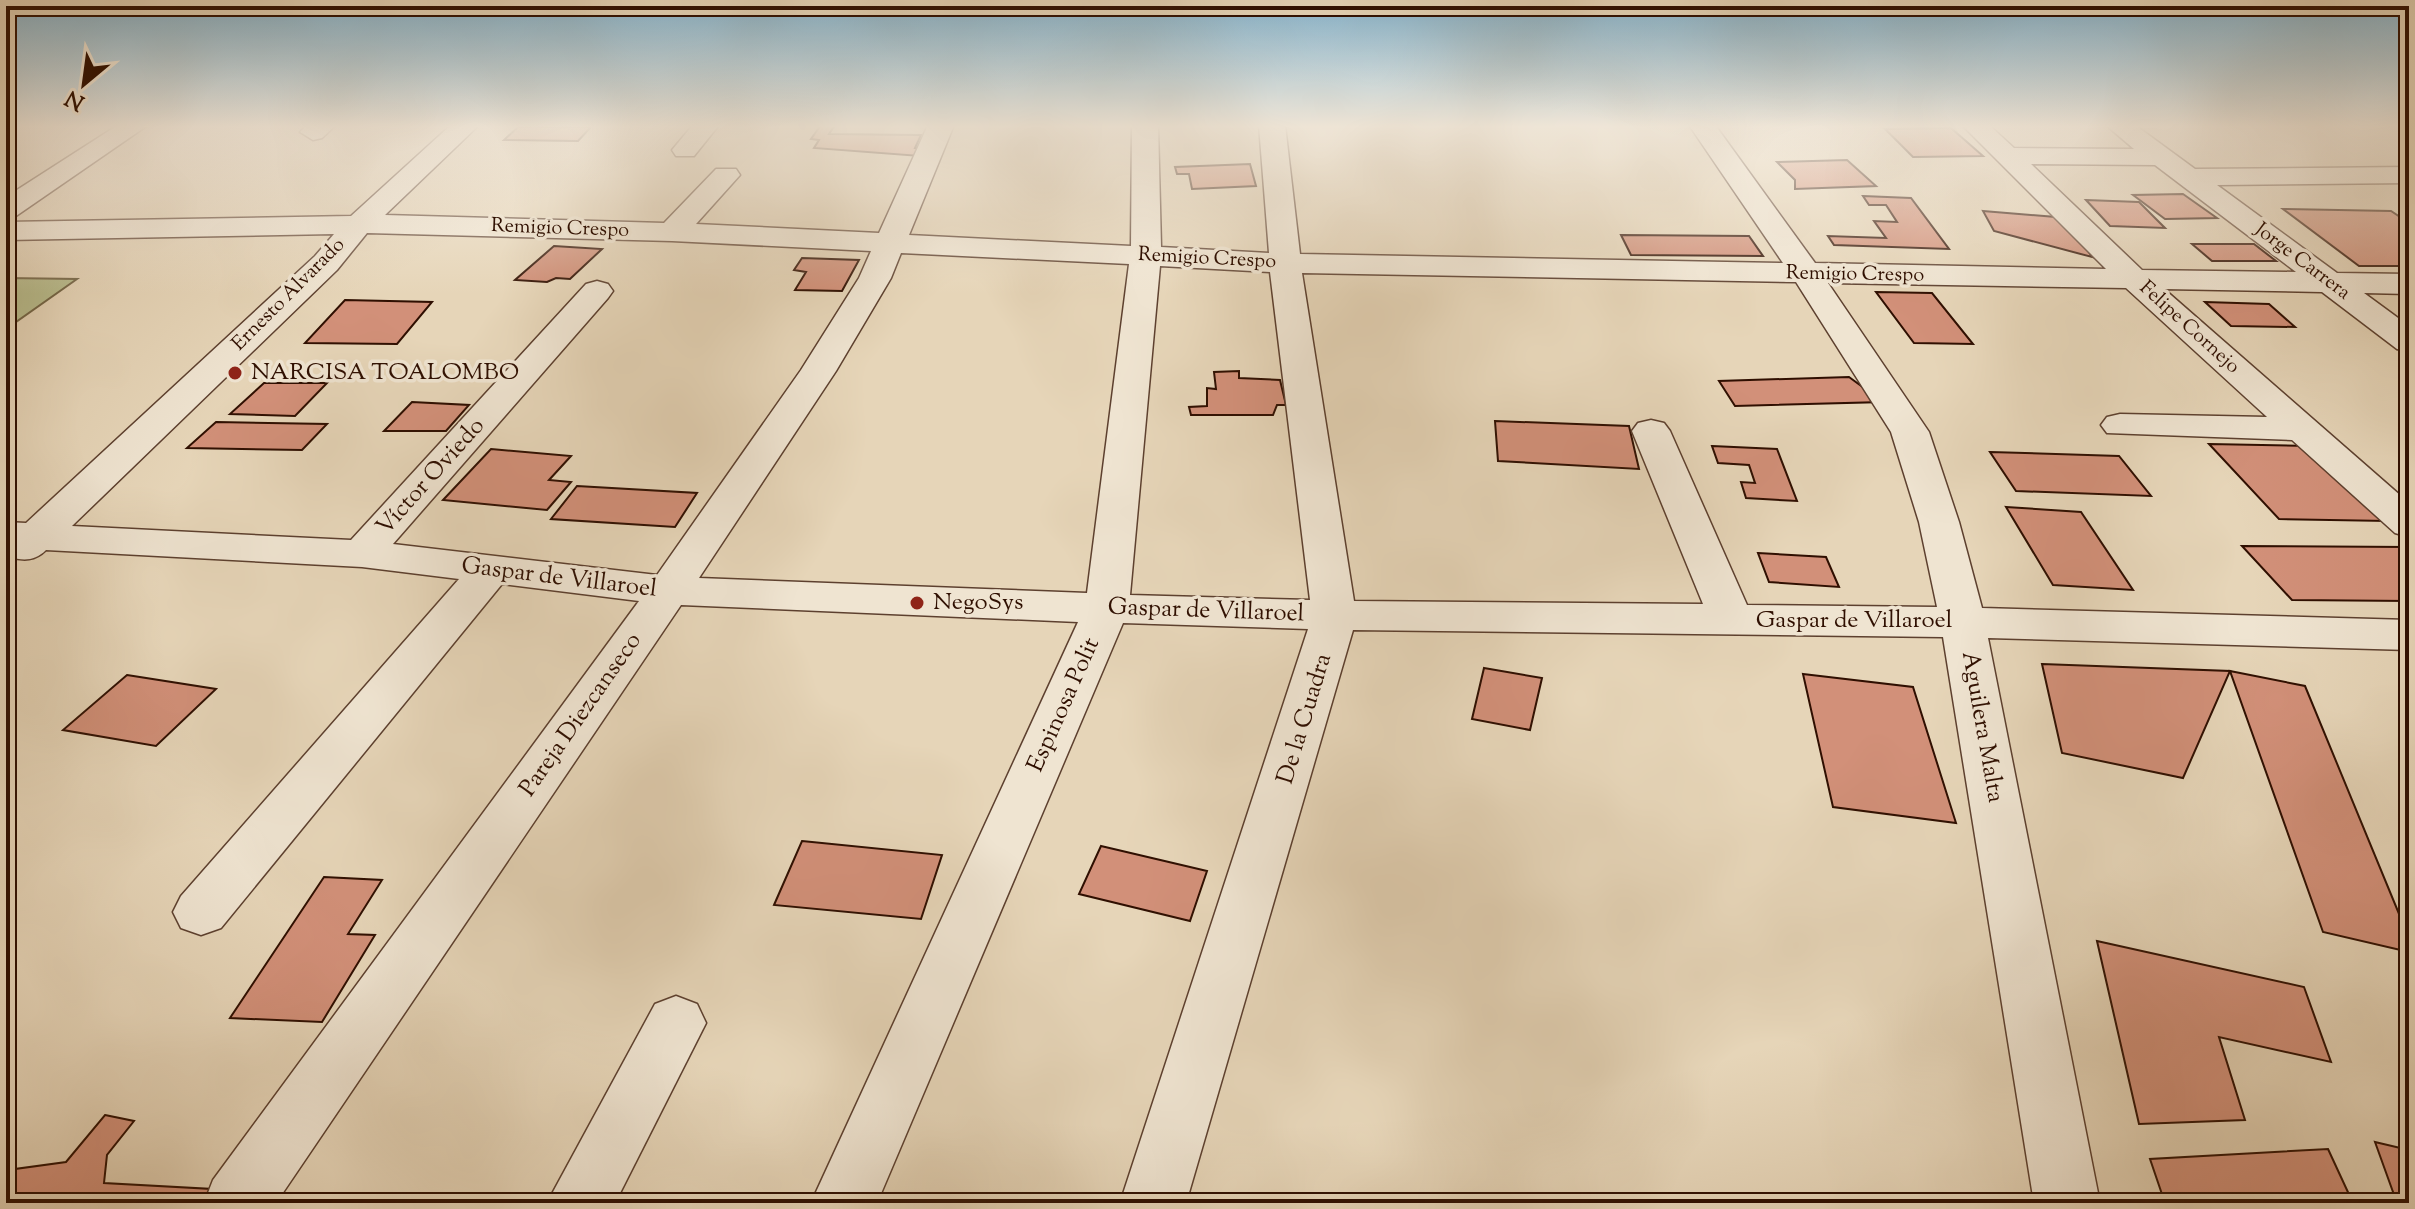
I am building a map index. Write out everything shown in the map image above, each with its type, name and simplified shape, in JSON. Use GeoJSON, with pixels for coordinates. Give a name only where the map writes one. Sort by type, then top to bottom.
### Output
{"type":"FeatureCollection","features":[{"type":"Feature","properties":{"kind":"street"},"geometry":{"type":"LineString","coordinates":[[6,210],[49,181]]}},
{"type":"Feature","properties":{"kind":"street","name":"Ernesto Alvarado"},"geometry":{"type":"LineString","coordinates":[[16,545],[326,263],[359,224],[405,181]]}},
{"type":"Feature","properties":{"kind":"street"},"geometry":{"type":"LineString","coordinates":[[672,232],[720,181]]}},
{"type":"Feature","properties":{"kind":"street","name":"Pareja Diezcanseco"},"geometry":{"type":"LineString","coordinates":[[237,1203],[615,669],[665,590],[818,371],[892,244],[918,181]]}},
{"type":"Feature","properties":{"kind":"street","name":"Espinosa Polit"},"geometry":{"type":"LineString","coordinates":[[844,1203],[1107,608],[1146,255],[1148,181]]}},
{"type":"Feature","properties":{"kind":"street","name":"De la Cuadra"},"geometry":{"type":"LineString","coordinates":[[1153,1203],[1322,666],[1334,615],[1285,263],[1277,181]]}},
{"type":"Feature","properties":{"kind":"street","name":"Aguilera Malta"},"geometry":{"type":"LineString","coordinates":[[1741,181],[1910,432],[1939,522],[1963,622],[2067,1203]]}},
{"type":"Feature","properties":{"kind":"street","name":"Felipe Cornejo"},"geometry":{"type":"LineString","coordinates":[[2035,181],[2134,279],[2409,524]]}},
{"type":"Feature","properties":{"kind":"street","name":"Jorge Carrera"},"geometry":{"type":"LineString","coordinates":[[2193,181],[2409,342]]}},
{"type":"Feature","properties":{"kind":"street","name":"Remigio Crespo"},"geometry":{"type":"LineString","coordinates":[[6,231],[359,224],[672,232],[1285,263],[2409,284]]}},
{"type":"Feature","properties":{"kind":"street","name":"Víctor Oviedo"},"geometry":{"type":"LineString","coordinates":[[362,554],[597,291]]}},
{"type":"Feature","properties":{"kind":"street"},"geometry":{"type":"LineString","coordinates":[[2120,425],[2301,429]]}},
{"type":"Feature","properties":{"kind":"street"},"geometry":{"type":"LineString","coordinates":[[1651,431],[1732,621]]}},
{"type":"Feature","properties":{"kind":"street","name":"Gaspar de Villaroel"},"geometry":{"type":"LineString","coordinates":[[16,545],[362,554],[665,590],[1107,608],[1334,615],[1963,622],[2409,635]]}},
{"type":"Feature","properties":{"kind":"street"},"geometry":{"type":"LineString","coordinates":[[201,912],[491,570]]}},
{"type":"Feature","properties":{"kind":"street"},"geometry":{"type":"LineString","coordinates":[[580,1203],[676,1023]]}},
{"type":"Feature","properties":{"kind":"green space"},"geometry":{"type":"Polygon","coordinates":[[[6,278],[77,279],[6,329],[6,278]]]}},
{"type":"Feature","properties":{"kind":"building"},"geometry":{"type":"Polygon","coordinates":[[[1190,181],[1255,181],[1256,186],[1192,189],[1190,181]]]}},
{"type":"Feature","properties":{"kind":"building"},"geometry":{"type":"Polygon","coordinates":[[[1795,181],[1871,181],[1876,186],[1795,189],[1795,181]]]}},
{"type":"Feature","properties":{"kind":"building"},"geometry":{"type":"Polygon","coordinates":[[[2183,194],[2217,218],[2165,219],[2133,195],[2183,194]]]}},
{"type":"Feature","properties":{"kind":"building"},"geometry":{"type":"Polygon","coordinates":[[[1863,196],[1911,198],[1949,249],[1834,245],[1828,236],[1886,238],[1874,221],[1897,222],[1886,205],[1869,205],[1863,196]]]}},
{"type":"Feature","properties":{"kind":"building"},"geometry":{"type":"Polygon","coordinates":[[[2086,200],[2139,202],[2165,228],[2110,226],[2086,200]]]}},
{"type":"Feature","properties":{"kind":"building"},"geometry":{"type":"Polygon","coordinates":[[[2283,209],[2391,211],[2409,223],[2409,266],[2359,266],[2283,209]]]}},
{"type":"Feature","properties":{"kind":"building"},"geometry":{"type":"Polygon","coordinates":[[[1983,211],[2068,218],[2092,257],[1994,231],[1983,211]]]}},
{"type":"Feature","properties":{"kind":"building"},"geometry":{"type":"Polygon","coordinates":[[[1621,235],[1749,236],[1763,256],[1631,255],[1621,235]]]}},
{"type":"Feature","properties":{"kind":"building"},"geometry":{"type":"Polygon","coordinates":[[[2192,244],[2254,244],[2276,261],[2212,261],[2192,244]]]}},
{"type":"Feature","properties":{"kind":"building"},"geometry":{"type":"Polygon","coordinates":[[[554,246],[602,249],[570,279],[556,278],[547,282],[515,280],[554,246]]]}},
{"type":"Feature","properties":{"kind":"building"},"geometry":{"type":"Polygon","coordinates":[[[802,258],[859,260],[842,291],[795,290],[806,272],[794,270],[802,258]]]}},
{"type":"Feature","properties":{"kind":"building"},"geometry":{"type":"Polygon","coordinates":[[[1876,292],[1932,293],[1973,344],[1914,343],[1876,292]]]}},
{"type":"Feature","properties":{"kind":"building"},"geometry":{"type":"Polygon","coordinates":[[[345,300],[432,302],[397,344],[305,343],[345,300]]]}},
{"type":"Feature","properties":{"kind":"building"},"geometry":{"type":"Polygon","coordinates":[[[2205,302],[2269,304],[2295,327],[2231,326],[2205,302]]]}},
{"type":"Feature","properties":{"kind":"building"},"geometry":{"type":"Polygon","coordinates":[[[1239,371],[1239,378],[1280,380],[1286,405],[1277,405],[1273,415],[1191,415],[1189,407],[1207,406],[1207,388],[1216,389],[1214,372],[1239,371]]]}},
{"type":"Feature","properties":{"kind":"building"},"geometry":{"type":"Polygon","coordinates":[[[1849,377],[1883,402],[1735,406],[1719,381],[1849,377]]]}},
{"type":"Feature","properties":{"kind":"building"},"geometry":{"type":"Polygon","coordinates":[[[264,383],[327,383],[295,416],[230,414],[264,383]]]}},
{"type":"Feature","properties":{"kind":"building"},"geometry":{"type":"Polygon","coordinates":[[[412,402],[469,405],[446,431],[384,431],[412,402]]]}},
{"type":"Feature","properties":{"kind":"building"},"geometry":{"type":"Polygon","coordinates":[[[1495,421],[1629,426],[1639,469],[1498,461],[1495,421]]]}},
{"type":"Feature","properties":{"kind":"building"},"geometry":{"type":"Polygon","coordinates":[[[216,422],[327,424],[302,450],[187,448],[216,422]]]}},
{"type":"Feature","properties":{"kind":"building"},"geometry":{"type":"Polygon","coordinates":[[[2209,444],[2309,446],[2387,521],[2279,519],[2209,444]]]}},
{"type":"Feature","properties":{"kind":"building"},"geometry":{"type":"Polygon","coordinates":[[[1712,446],[1777,449],[1797,501],[1746,498],[1741,482],[1755,483],[1749,465],[1718,463],[1712,446]]]}},
{"type":"Feature","properties":{"kind":"building"},"geometry":{"type":"Polygon","coordinates":[[[491,449],[571,456],[549,480],[571,482],[547,510],[443,500],[491,449]]]}},
{"type":"Feature","properties":{"kind":"building"},"geometry":{"type":"Polygon","coordinates":[[[1990,452],[2119,456],[2151,496],[2016,491],[1990,452]]]}},
{"type":"Feature","properties":{"kind":"building"},"geometry":{"type":"Polygon","coordinates":[[[577,486],[697,493],[675,527],[551,519],[577,486]]]}},
{"type":"Feature","properties":{"kind":"building"},"geometry":{"type":"Polygon","coordinates":[[[2006,507],[2081,512],[2133,590],[2053,585],[2006,507]]]}},
{"type":"Feature","properties":{"kind":"building"},"geometry":{"type":"Polygon","coordinates":[[[2242,546],[2408,547],[2409,601],[2292,600],[2242,546]]]}},
{"type":"Feature","properties":{"kind":"building"},"geometry":{"type":"Polygon","coordinates":[[[1758,553],[1826,557],[1839,587],[1769,582],[1758,553]]]}},
{"type":"Feature","properties":{"kind":"building"},"geometry":{"type":"Polygon","coordinates":[[[2042,664],[2230,671],[2183,778],[2062,753],[2042,664]]]}},
{"type":"Feature","properties":{"kind":"building"},"geometry":{"type":"Polygon","coordinates":[[[1484,668],[1542,678],[1530,730],[1472,719],[1484,668]]]}},
{"type":"Feature","properties":{"kind":"building"},"geometry":{"type":"Polygon","coordinates":[[[2230,671],[2305,686],[2409,938],[2409,952],[2323,932],[2230,671]]]}},
{"type":"Feature","properties":{"kind":"building"},"geometry":{"type":"Polygon","coordinates":[[[1803,674],[1913,687],[1956,823],[1833,807],[1803,674]]]}},
{"type":"Feature","properties":{"kind":"building"},"geometry":{"type":"Polygon","coordinates":[[[127,675],[216,689],[156,746],[63,730],[127,675]]]}},
{"type":"Feature","properties":{"kind":"building"},"geometry":{"type":"Polygon","coordinates":[[[802,841],[942,855],[921,919],[774,905],[802,841]]]}},
{"type":"Feature","properties":{"kind":"building"},"geometry":{"type":"Polygon","coordinates":[[[1101,846],[1207,871],[1190,921],[1079,894],[1101,846]]]}},
{"type":"Feature","properties":{"kind":"building"},"geometry":{"type":"Polygon","coordinates":[[[324,877],[382,880],[348,934],[375,935],[322,1022],[230,1018],[324,877]]]}},
{"type":"Feature","properties":{"kind":"building"},"geometry":{"type":"Polygon","coordinates":[[[2097,941],[2304,987],[2331,1062],[2219,1037],[2245,1120],[2139,1124],[2097,941]]]}},
{"type":"Feature","properties":{"kind":"building"},"geometry":{"type":"Polygon","coordinates":[[[105,1115],[134,1121],[107,1155],[104,1183],[212,1189],[201,1203],[6,1203],[8,1170],[66,1162],[105,1115]]]}},
{"type":"Feature","properties":{"kind":"building"},"geometry":{"type":"Polygon","coordinates":[[[2375,1142],[2409,1150],[2409,1203],[2397,1203],[2375,1142]]]}},
{"type":"Feature","properties":{"kind":"building"},"geometry":{"type":"Polygon","coordinates":[[[2328,1149],[2353,1203],[2165,1203],[2150,1159],[2328,1149]]]}},
{"type":"Feature","properties":{"kind":"place","name":"NARCISA TOALOMBO"},"geometry":{"type":"Point","coordinates":[235,373]}},
{"type":"Feature","properties":{"kind":"place","name":"NegoSys"},"geometry":{"type":"Point","coordinates":[917,603]}}]}
